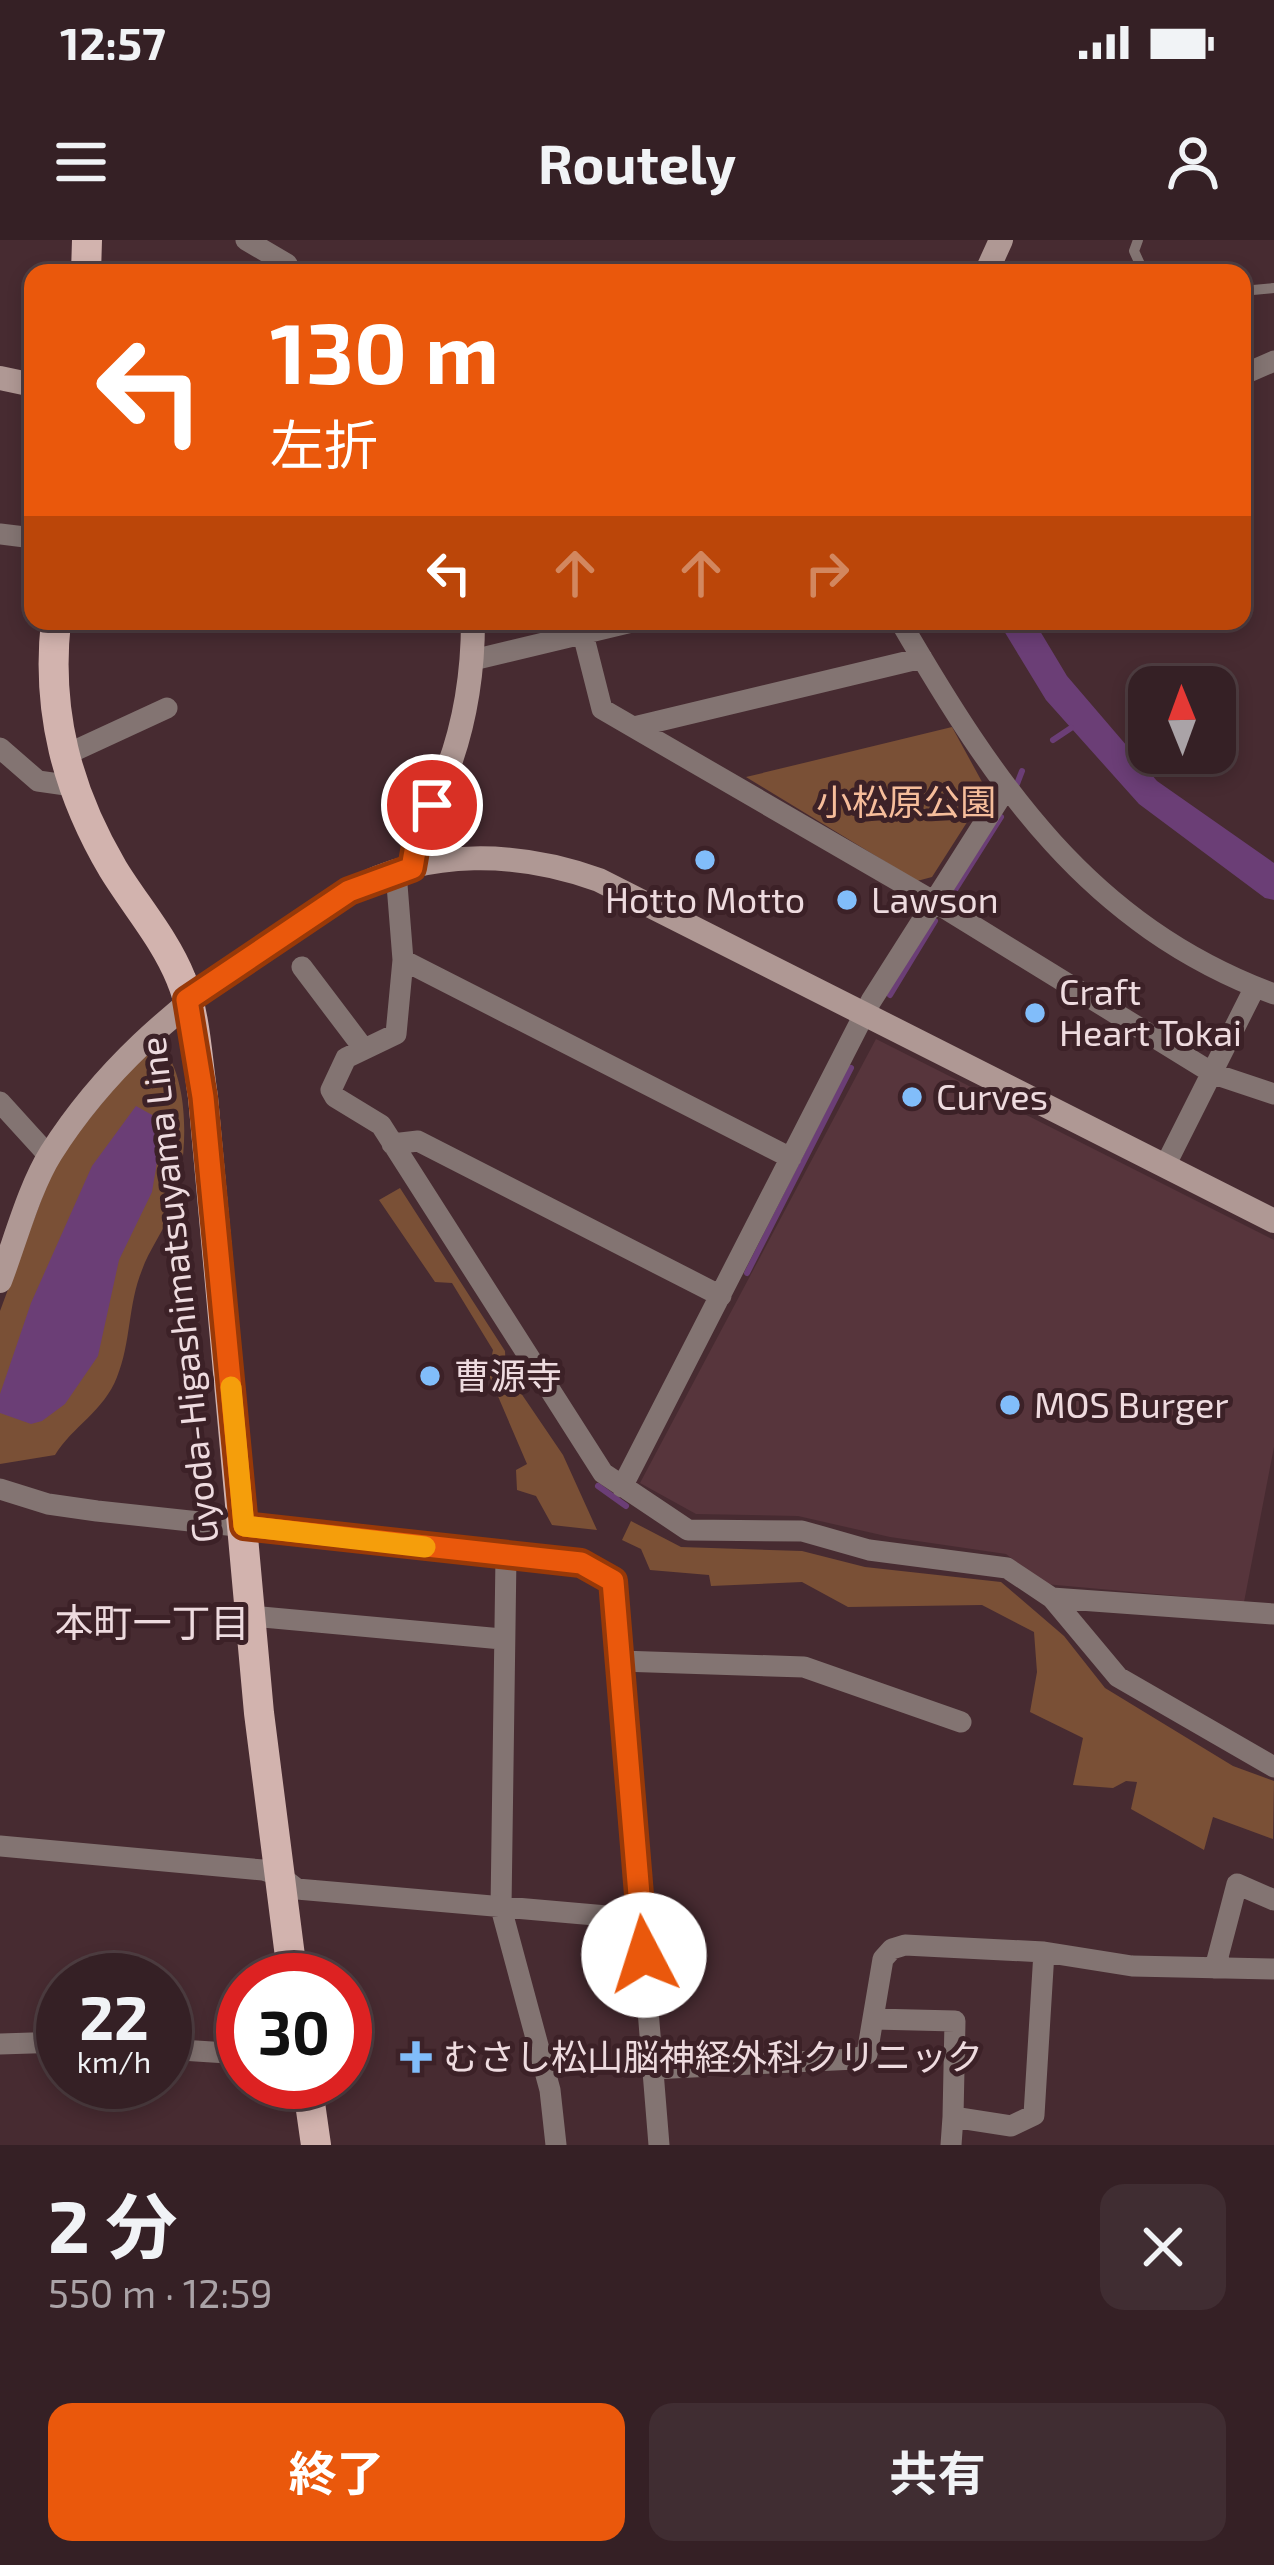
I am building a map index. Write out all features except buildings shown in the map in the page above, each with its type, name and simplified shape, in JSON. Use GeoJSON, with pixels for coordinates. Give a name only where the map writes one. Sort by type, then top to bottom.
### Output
{"type":"FeatureCollection","features":[{"type":"Feature","properties":{"kind":"main road","name":"Gyoda-Higashimatsuyama Line"},"geometry":{"type":"LineString","coordinates":[[56,630],[53,692],[73,786],[113,868],[170,957],[187,1000],[203,1097],[251,1616],[289,1953]]}},
{"type":"Feature","properties":{"kind":"main road"},"geometry":{"type":"LineString","coordinates":[[311,2109],[316,2145]]}},
{"type":"Feature","properties":{"kind":"street"},"geometry":{"type":"LineString","coordinates":[[247,240],[287,264]]}},
{"type":"Feature","properties":{"kind":"street"},"geometry":{"type":"LineString","coordinates":[[473,630],[468,706],[445,776],[404,870],[396,1034],[346,1058],[332,1090],[334,1097],[381,1125],[603,1473],[622,1487],[688,1530],[802,1531],[868,1550],[1007,1568],[1052,1598],[1118,1677],[1274,1767]]}},
{"type":"Feature","properties":{"kind":"street"},"geometry":{"type":"LineString","coordinates":[[473,660],[599,630]]}},
{"type":"Feature","properties":{"kind":"street"},"geometry":{"type":"LineString","coordinates":[[905,630],[1005,790],[1060,854],[1105,895],[1202,961],[1265,991],[1165,1166]]}},
{"type":"Feature","properties":{"kind":"street"},"geometry":{"type":"LineString","coordinates":[[583,634],[602,709],[933,901],[1214,1074],[1274,1094]]}},
{"type":"Feature","properties":{"kind":"street"},"geometry":{"type":"LineString","coordinates":[[634,727],[922,658]]}},
{"type":"Feature","properties":{"kind":"street"},"geometry":{"type":"LineString","coordinates":[[63,756],[167,707]]}},
{"type":"Feature","properties":{"kind":"street"},"geometry":{"type":"LineString","coordinates":[[0,748],[38,781],[73,786]]}},
{"type":"Feature","properties":{"kind":"street"},"geometry":{"type":"LineString","coordinates":[[622,1487],[866,1015],[1005,790]]}},
{"type":"Feature","properties":{"kind":"street"},"geometry":{"type":"LineString","coordinates":[[0,1281],[49,1156],[130,1052],[187,1000],[349,891],[404,870],[484,857],[578,872],[1274,1221]]}},
{"type":"Feature","properties":{"kind":"street"},"geometry":{"type":"LineString","coordinates":[[403,960],[790,1158]]}},
{"type":"Feature","properties":{"kind":"street"},"geometry":{"type":"LineString","coordinates":[[302,967],[364,1049]]}},
{"type":"Feature","properties":{"kind":"street"},"geometry":{"type":"LineString","coordinates":[[0,1102],[49,1156]]}},
{"type":"Feature","properties":{"kind":"street"},"geometry":{"type":"LineString","coordinates":[[392,1144],[418,1141],[721,1296]]}},
{"type":"Feature","properties":{"kind":"street"},"geometry":{"type":"LineString","coordinates":[[0,1489],[48,1504],[97,1511],[581,1563],[613,1581],[659,2145]]}},
{"type":"Feature","properties":{"kind":"street"},"geometry":{"type":"LineString","coordinates":[[506,1556],[501,1908],[550,2090],[556,2145]]}},
{"type":"Feature","properties":{"kind":"street"},"geometry":{"type":"LineString","coordinates":[[1052,1598],[1274,1614]]}},
{"type":"Feature","properties":{"kind":"street"},"geometry":{"type":"LineString","coordinates":[[251,1616],[502,1640]]}},
{"type":"Feature","properties":{"kind":"street"},"geometry":{"type":"LineString","coordinates":[[620,1661],[804,1667],[961,1722]]}},
{"type":"Feature","properties":{"kind":"street"},"geometry":{"type":"LineString","coordinates":[[0,1846],[263,1870],[297,1889],[640,1919]]}},
{"type":"Feature","properties":{"kind":"street"},"geometry":{"type":"LineString","coordinates":[[1215,1968],[1237,1885],[1274,1900]]}},
{"type":"Feature","properties":{"kind":"street"},"geometry":{"type":"LineString","coordinates":[[652,2068],[855,2059],[867,2054],[884,1960],[892,1949],[905,1945],[1044,1952],[1132,1966],[1274,1969]]}},
{"type":"Feature","properties":{"kind":"street"},"geometry":{"type":"LineString","coordinates":[[953,2117],[1011,2126],[1034,2115],[1044,1952]]}},
{"type":"Feature","properties":{"kind":"street"},"geometry":{"type":"LineString","coordinates":[[874,2019],[955,2020],[951,2145]]}},
{"type":"Feature","properties":{"kind":"street"},"geometry":{"type":"LineString","coordinates":[[0,2044],[36,2043]]}},
{"type":"Feature","properties":{"kind":"shaded area"},"geometry":{"type":"Polygon","coordinates":[[[1003,630],[1039,630],[1067,676],[1128,747],[1128,774],[1151,774],[1274,863],[1274,900],[1139,804],[1046,700],[1003,630]]]}},
{"type":"Feature","properties":{"kind":"shaded area"},"geometry":{"type":"Polygon","coordinates":[[[876,1039],[1274,1240],[1274,1447],[1244,1602],[1045,1584],[1006,1554],[890,1537],[798,1516],[696,1514],[640,1483],[876,1039]]]}},
{"type":"Feature","properties":{"kind":"shaded area"},"geometry":{"type":"Polygon","coordinates":[[[136,1106],[154,1116],[157,1162],[152,1192],[119,1260],[98,1356],[65,1404],[42,1421],[31,1424],[0,1413],[0,1394],[31,1303],[92,1166],[136,1106]]]}},
{"type":"Feature","properties":{"kind":"green space","name":"小松原公園"},"geometry":{"type":"Polygon","coordinates":[[[952,727],[987,791],[932,877],[917,881],[746,777],[952,727]]]}},
{"type":"Feature","properties":{"kind":"green space"},"geometry":{"type":"Polygon","coordinates":[[[145,1050],[166,1052],[174,1068],[183,1108],[183,1153],[171,1212],[137,1283],[117,1377],[55,1455],[0,1464],[0,1311],[56,1160],[145,1050]]]}},
{"type":"Feature","properties":{"kind":"green space"},"geometry":{"type":"Polygon","coordinates":[[[400,1188],[505,1351],[506,1371],[563,1455],[597,1530],[552,1525],[536,1496],[517,1490],[516,1470],[527,1464],[488,1373],[493,1350],[452,1283],[435,1282],[379,1200],[400,1188]]]}},
{"type":"Feature","properties":{"kind":"green space"},"geometry":{"type":"Polygon","coordinates":[[[631,1521],[681,1547],[802,1551],[865,1567],[1001,1582],[1064,1636],[1105,1688],[1233,1766],[1274,1781],[1273,1839],[1213,1817],[1204,1850],[1131,1809],[1137,1782],[1126,1781],[1113,1788],[1073,1785],[1083,1738],[1030,1712],[1037,1672],[1034,1632],[982,1605],[848,1607],[802,1582],[711,1586],[709,1575],[650,1570],[641,1549],[622,1540],[631,1521]]]}},
{"type":"Feature","properties":{"kind":"waterway"},"geometry":{"type":"LineString","coordinates":[[1053,740],[1071,728]]}},
{"type":"Feature","properties":{"kind":"waterway"},"geometry":{"type":"LineString","coordinates":[[1017,784],[1022,771]]}},
{"type":"Feature","properties":{"kind":"waterway"},"geometry":{"type":"LineString","coordinates":[[955,890],[1001,817]]}},
{"type":"Feature","properties":{"kind":"waterway"},"geometry":{"type":"LineString","coordinates":[[890,995],[935,921]]}},
{"type":"Feature","properties":{"kind":"waterway"},"geometry":{"type":"LineString","coordinates":[[747,1273],[851,1068]]}},
{"type":"Feature","properties":{"kind":"waterway"},"geometry":{"type":"LineString","coordinates":[[598,1486],[626,1506]]}},
{"type":"Feature","properties":{"kind":"slow traffic"},"geometry":{"type":"LineString","coordinates":[[231,1387],[244,1526],[425,1547]]}},
{"type":"Feature","properties":{"kind":"place","name":"Hotto Motto"},"geometry":{"type":"Point","coordinates":[705,860]}},
{"type":"Feature","properties":{"kind":"place","name":"Lawson"},"geometry":{"type":"Point","coordinates":[847,900]}},
{"type":"Feature","properties":{"kind":"place","name":"Craft Heart Tokai"},"geometry":{"type":"Point","coordinates":[1035,1013]}},
{"type":"Feature","properties":{"kind":"place","name":"Curves"},"geometry":{"type":"Point","coordinates":[912,1097]}},
{"type":"Feature","properties":{"kind":"place","name":"曹源寺"},"geometry":{"type":"Point","coordinates":[430,1376]}},
{"type":"Feature","properties":{"kind":"place","name":"MOS Burger"},"geometry":{"type":"Point","coordinates":[1010,1405]}},
{"type":"Feature","properties":{"kind":"place","name":"むさし松山脳神経外科クリニック"},"geometry":{"type":"Point","coordinates":[416,2057]}},
{"type":"Feature","properties":{"kind":"district","name":"本町一丁目"},"geometry":{"type":"Point","coordinates":[152,1623]}},
{"type":"Feature","properties":{"kind":"route"},"geometry":{"type":"LineString","coordinates":[[432,805],[418,834],[412,868],[349,891],[187,1000],[203,1097],[244,1526],[581,1563],[613,1581],[644,1955]]}}]}
